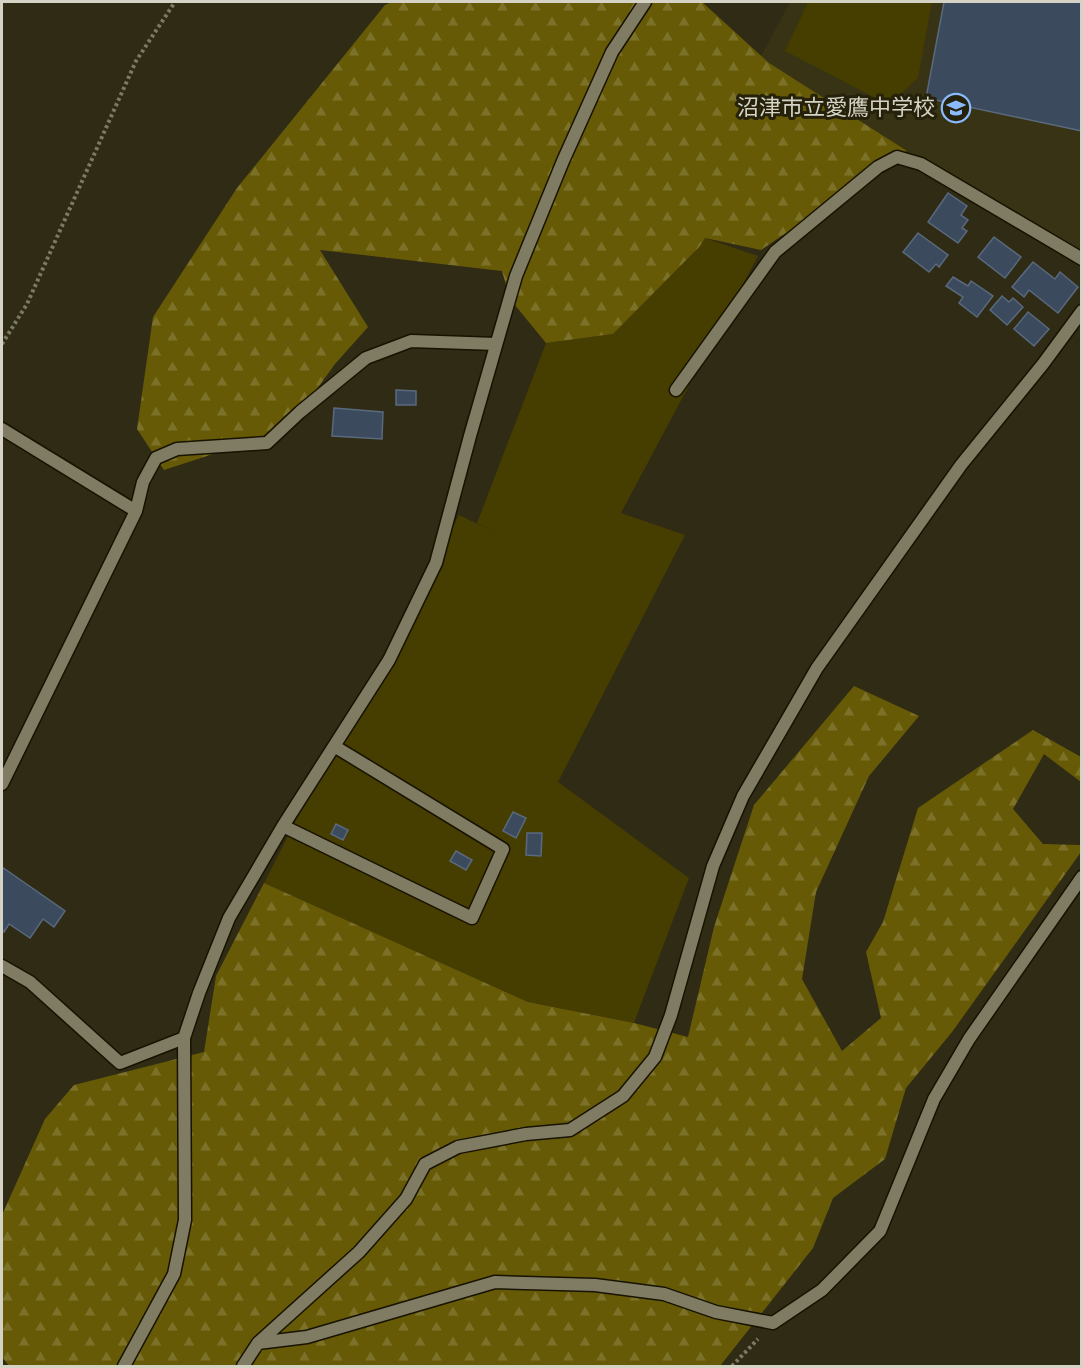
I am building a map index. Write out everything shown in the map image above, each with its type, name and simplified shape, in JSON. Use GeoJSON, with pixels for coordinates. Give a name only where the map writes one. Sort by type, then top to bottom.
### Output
{"type":"FeatureCollection","features":[{"type":"Feature","properties":{"kind":"street"},"geometry":{"type":"LineString","coordinates":[[124,1366],[174,1274],[185,1220],[184,1038],[199,993],[229,918],[283,826],[389,660],[436,563],[516,276],[563,161],[612,52],[645,2]]}},
{"type":"Feature","properties":{"kind":"street"},"geometry":{"type":"LineString","coordinates":[[676,390],[775,252],[878,167],[897,157],[921,164],[1082,259]]}},
{"type":"Feature","properties":{"kind":"street"},"geometry":{"type":"LineString","coordinates":[[243,1366],[258,1343],[359,1252],[406,1199],[425,1164],[458,1147],[526,1134],[570,1130],[623,1096],[655,1057],[671,1015],[712,866],[743,796],[765,757],[817,668],[890,563],[961,465],[1043,364],[1082,311]]}},
{"type":"Feature","properties":{"kind":"street"},"geometry":{"type":"LineString","coordinates":[[2,784],[136,511],[143,482],[156,458],[177,449],[267,443],[300,412],[366,358],[411,341],[496,344]]}},
{"type":"Feature","properties":{"kind":"street"},"geometry":{"type":"LineString","coordinates":[[2,429],[136,511]]}},
{"type":"Feature","properties":{"kind":"street"},"geometry":{"type":"LineString","coordinates":[[283,826],[472,918],[503,849],[334,746]]}},
{"type":"Feature","properties":{"kind":"street"},"geometry":{"type":"LineString","coordinates":[[258,1343],[307,1337],[495,1282],[595,1285],[664,1294],[716,1312],[773,1323],[822,1290],[880,1231],[934,1099],[969,1039],[1082,877]]}},
{"type":"Feature","properties":{"kind":"street"},"geometry":{"type":"LineString","coordinates":[[2,966],[30,982],[120,1064],[184,1038]]}},
{"type":"Feature","properties":{"kind":"path"},"geometry":{"type":"LineString","coordinates":[[2,344],[27,304],[136,61],[175,2]]}},
{"type":"Feature","properties":{"kind":"path"},"geometry":{"type":"LineString","coordinates":[[732,1366],[773,1323]]}},
{"type":"Feature","properties":{"kind":"shaded area","name":"沼津市立愛鷹中学校"},"geometry":{"type":"Polygon","coordinates":[[[790,2],[1081,2],[1081,250],[756,65],[790,2]]]}},
{"type":"Feature","properties":{"kind":"shaded area"},"geometry":{"type":"Polygon","coordinates":[[[808,2],[932,2],[918,78],[889,105],[785,51],[808,2]]]}},
{"type":"Feature","properties":{"kind":"shaded area"},"geometry":{"type":"Polygon","coordinates":[[[705,238],[758,256],[621,513],[685,535],[558,782],[689,878],[634,1023],[528,1002],[264,883],[334,746],[459,515],[497,533],[477,523],[546,343],[613,334],[705,238]]]}},
{"type":"Feature","properties":{"kind":"green space"},"geometry":{"type":"Polygon","coordinates":[[[392,2],[702,2],[769,63],[907,151],[761,250],[705,238],[700,246],[613,334],[546,343],[510,299],[502,271],[320,250],[368,327],[335,364],[287,430],[164,470],[137,429],[153,317],[237,188],[385,5],[392,2]]]}},
{"type":"Feature","properties":{"kind":"green space"},"geometry":{"type":"Polygon","coordinates":[[[854,686],[919,716],[869,776],[816,892],[802,979],[842,1051],[881,1018],[866,952],[883,922],[918,808],[1033,730],[1081,757],[1081,782],[1044,754],[1013,809],[1043,844],[1081,845],[1081,852],[952,1032],[906,1088],[885,1159],[833,1198],[813,1248],[720,1366],[9,1366],[2,1357],[2,1215],[45,1119],[74,1085],[204,1052],[216,976],[264,883],[528,1002],[634,1023],[688,1037],[714,927],[754,805],[854,686]]]}},
{"type":"Feature","properties":{"kind":"building"},"geometry":{"type":"Polygon","coordinates":[[[944,2],[1082,2],[1082,131],[926,98],[944,2]]]}},
{"type":"Feature","properties":{"kind":"building"},"geometry":{"type":"Polygon","coordinates":[[[948,193],[967,206],[961,215],[968,220],[962,228],[967,231],[958,243],[928,222],[948,193]]]}},
{"type":"Feature","properties":{"kind":"building"},"geometry":{"type":"Polygon","coordinates":[[[918,233],[948,255],[939,267],[936,264],[929,272],[903,252],[918,233]]]}},
{"type":"Feature","properties":{"kind":"building"},"geometry":{"type":"Polygon","coordinates":[[[994,237],[1021,257],[1005,278],[978,257],[994,237]]]}},
{"type":"Feature","properties":{"kind":"building"},"geometry":{"type":"Polygon","coordinates":[[[1033,262],[1055,279],[1060,272],[1078,287],[1058,313],[1029,290],[1024,297],[1012,287],[1033,262]]]}},
{"type":"Feature","properties":{"kind":"building"},"geometry":{"type":"Polygon","coordinates":[[[953,277],[968,286],[971,281],[993,296],[977,317],[959,303],[963,297],[946,286],[953,277]]]}},
{"type":"Feature","properties":{"kind":"building"},"geometry":{"type":"Polygon","coordinates":[[[1002,296],[1009,302],[1013,298],[1023,307],[1007,325],[990,310],[1002,296]]]}},
{"type":"Feature","properties":{"kind":"building"},"geometry":{"type":"Polygon","coordinates":[[[1028,312],[1049,329],[1034,346],[1014,329],[1028,312]]]}},
{"type":"Feature","properties":{"kind":"building"},"geometry":{"type":"Polygon","coordinates":[[[396,390],[416,391],[416,405],[396,405],[396,390]]]}},
{"type":"Feature","properties":{"kind":"building"},"geometry":{"type":"Polygon","coordinates":[[[334,408],[383,412],[382,439],[332,436],[334,408]]]}},
{"type":"Feature","properties":{"kind":"building"},"geometry":{"type":"Polygon","coordinates":[[[513,812],[526,818],[516,838],[503,831],[513,812]]]}},
{"type":"Feature","properties":{"kind":"building"},"geometry":{"type":"Polygon","coordinates":[[[336,824],[348,830],[343,840],[331,834],[336,824]]]}},
{"type":"Feature","properties":{"kind":"building"},"geometry":{"type":"Polygon","coordinates":[[[527,833],[542,833],[541,856],[526,855],[527,833]]]}},
{"type":"Feature","properties":{"kind":"building"},"geometry":{"type":"Polygon","coordinates":[[[456,851],[472,860],[466,870],[450,861],[456,851]]]}},
{"type":"Feature","properties":{"kind":"building"},"geometry":{"type":"Polygon","coordinates":[[[2,867],[65,911],[54,927],[43,919],[30,938],[9,924],[4,932],[2,931],[2,867]]]}},
{"type":"Feature","properties":{"kind":"place","name":"沼津市立愛鷹中学校"},"geometry":{"type":"Point","coordinates":[956,108]}}]}
